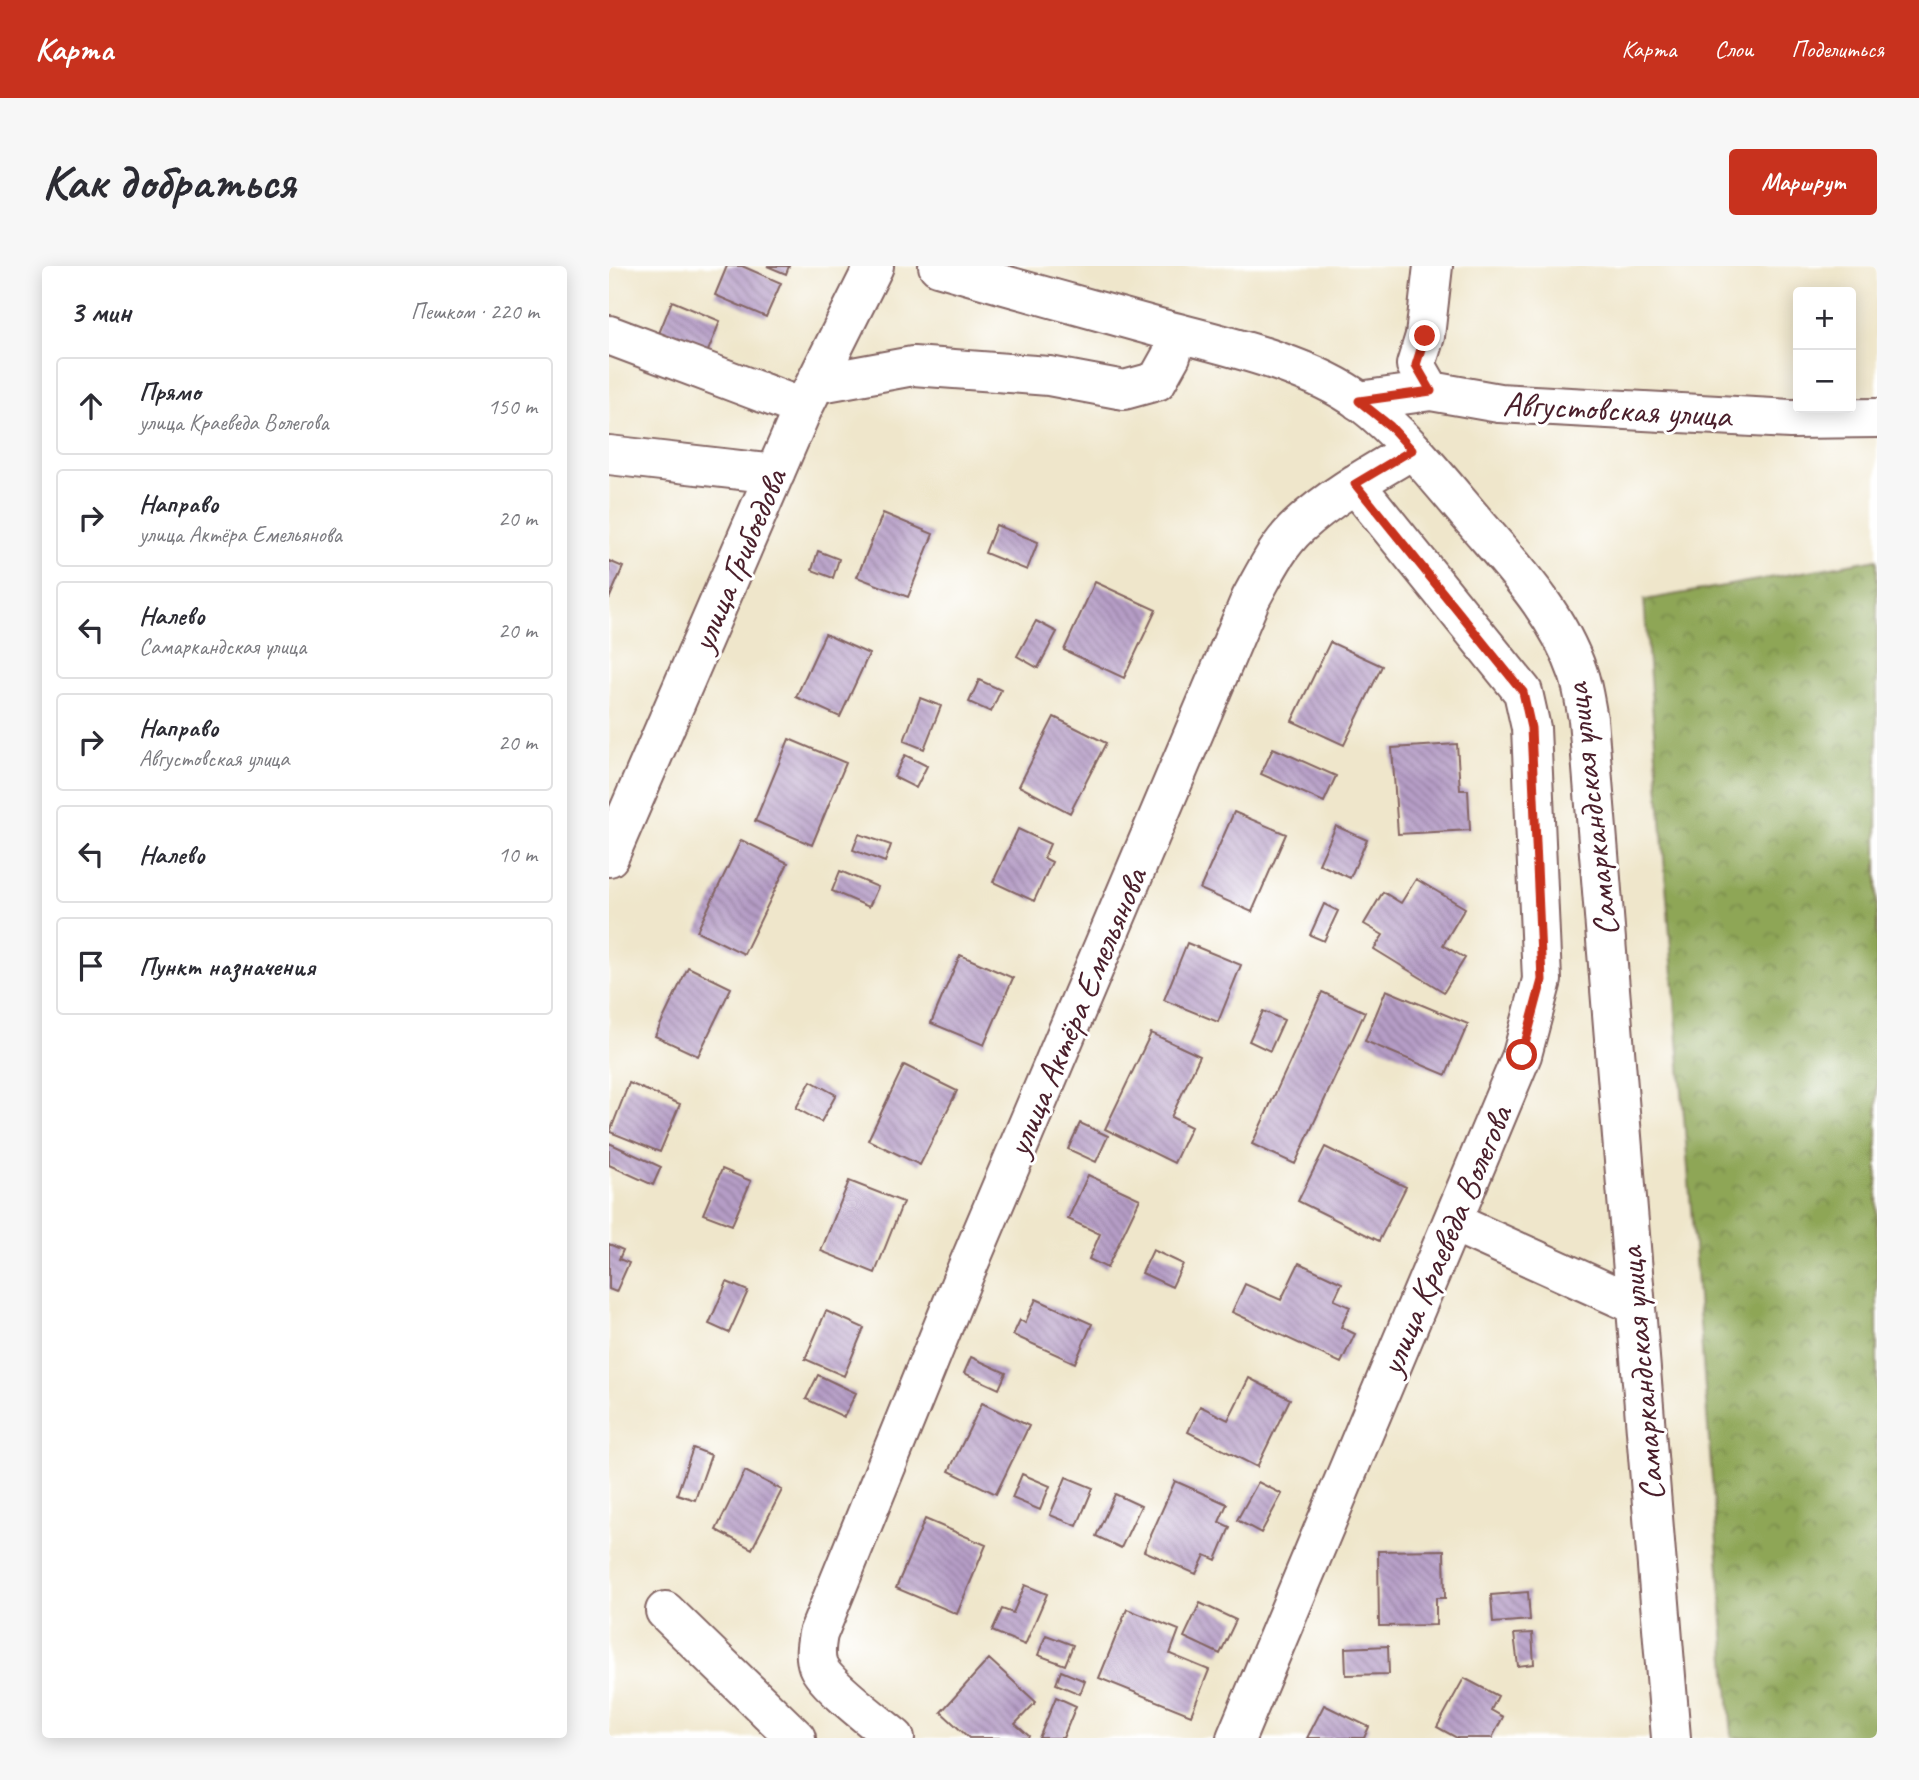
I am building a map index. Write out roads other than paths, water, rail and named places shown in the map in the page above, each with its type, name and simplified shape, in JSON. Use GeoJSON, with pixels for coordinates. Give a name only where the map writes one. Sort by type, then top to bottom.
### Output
{"type":"FeatureCollection","features":[{"type":"Feature","properties":{"kind":"street","name":"улица Грибоедова"},"geometry":{"type":"LineString","coordinates":[[609,857],[809,396],[874,266]]}},
{"type":"Feature","properties":{"kind":"street","name":"Самаркандская улица"},"geometry":{"type":"LineString","coordinates":[[939,266],[1259,355],[1326,383],[1359,401],[1390,426],[1412,450],[1538,597],[1561,634],[1579,673],[1591,746],[1671,1738]]}},
{"type":"Feature","properties":{"kind":"street"},"geometry":{"type":"LineString","coordinates":[[1431,391],[1416,365],[1425,336],[1433,266]]}},
{"type":"Feature","properties":{"kind":"street"},"geometry":{"type":"LineString","coordinates":[[609,335],[809,396],[913,366],[1049,376],[1124,390],[1157,381],[1171,356],[1178,333]]}},
{"type":"Feature","properties":{"kind":"street","name":"Августовская улица"},"geometry":{"type":"LineString","coordinates":[[1359,401],[1431,391],[1499,403],[1790,419],[1877,418]]}},
{"type":"Feature","properties":{"kind":"street","name":"улица Актёра Емельянова"},"geometry":{"type":"LineString","coordinates":[[895,1738],[836,1688],[818,1669],[814,1651],[818,1634],[962,1280],[1251,598],[1274,557],[1299,526],[1355,484],[1412,450]]}},
{"type":"Feature","properties":{"kind":"street"},"geometry":{"type":"LineString","coordinates":[[609,455],[775,474]]}},
{"type":"Feature","properties":{"kind":"street","name":"улица Краеведа Волегова"},"geometry":{"type":"LineString","coordinates":[[1236,1738],[1522,1055],[1542,980],[1531,728],[1523,692],[1355,484]]}},
{"type":"Feature","properties":{"kind":"street"},"geometry":{"type":"LineString","coordinates":[[1452,1222],[1636,1305]]}},
{"type":"Feature","properties":{"kind":"street"},"geometry":{"type":"LineString","coordinates":[[665,1611],[796,1738]]}}]}
